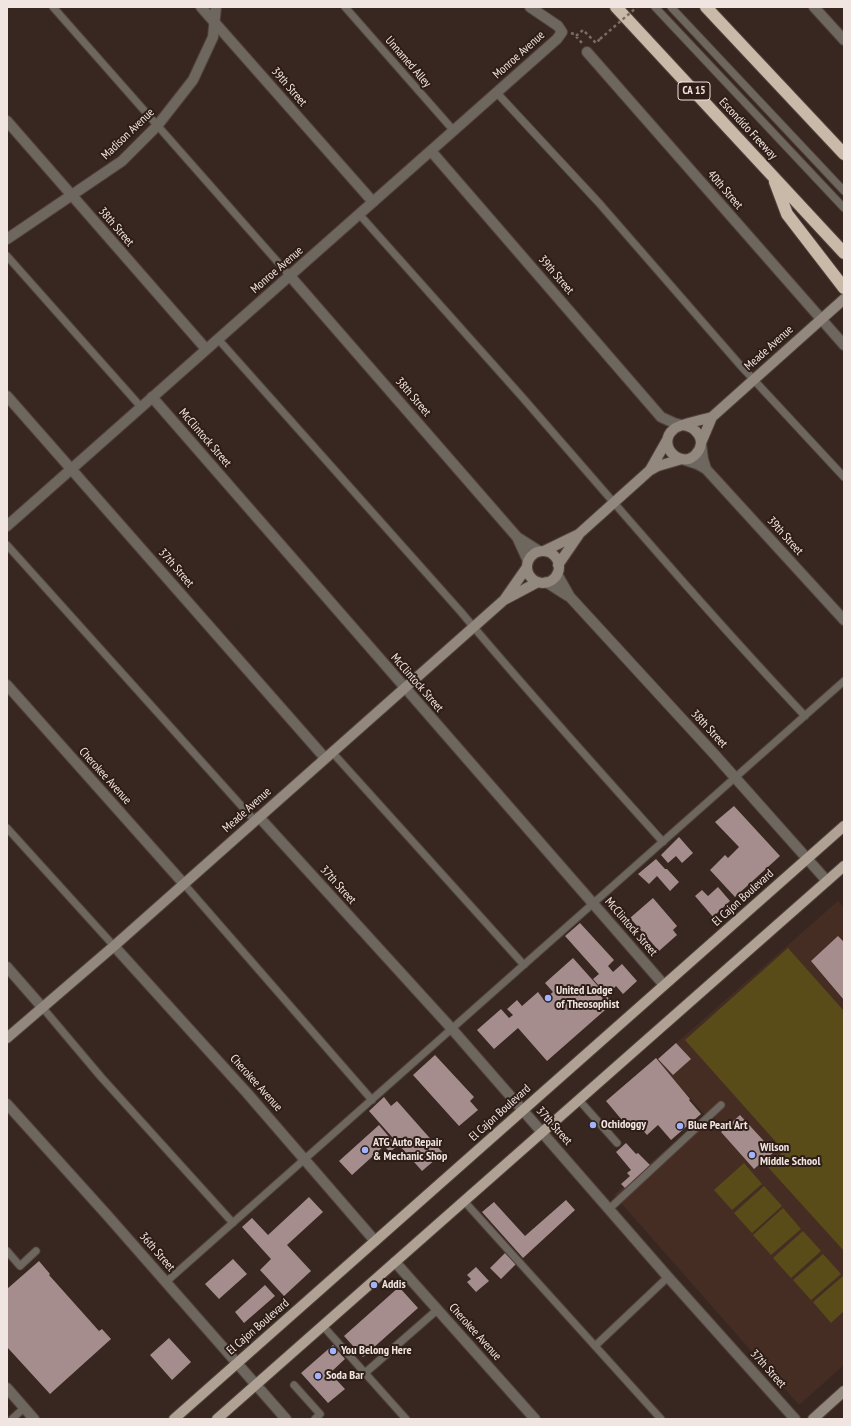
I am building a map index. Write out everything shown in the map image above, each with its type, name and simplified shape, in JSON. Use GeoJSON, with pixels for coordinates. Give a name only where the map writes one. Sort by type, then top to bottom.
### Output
{"type":"FeatureCollection","features":[{"type":"Feature","properties":{"kind":"highway","name":"Escondido Freeway"},"geometry":{"type":"LineString","coordinates":[[616,7],[844,253]]}},
{"type":"Feature","properties":{"kind":"highway"},"geometry":{"type":"LineString","coordinates":[[706,7],[844,154]]}},
{"type":"Feature","properties":{"kind":"highway"},"geometry":{"type":"LineString","coordinates":[[772,176],[787,214],[844,288]]}},
{"type":"Feature","properties":{"kind":"main road","name":"Meade Avenue"},"geometry":{"type":"LineString","coordinates":[[649,472],[672,430],[682,425],[702,421],[712,417],[842,300]]}},
{"type":"Feature","properties":{"kind":"main road","name":"Meade Avenue"},"geometry":{"type":"LineString","coordinates":[[542,551],[580,533],[649,472],[658,466],[687,459],[696,454],[712,417]]}},
{"type":"Feature","properties":{"kind":"main road"},"geometry":{"type":"LineString","coordinates":[[682,425],[694,428],[700,438],[701,443]]}},
{"type":"Feature","properties":{"kind":"main road"},"geometry":{"type":"LineString","coordinates":[[667,440],[669,450],[672,455],[682,459]]}},
{"type":"Feature","properties":{"kind":"main road","name":"Meade Avenue"},"geometry":{"type":"LineString","coordinates":[[558,569],[580,533]]}},
{"type":"Feature","properties":{"kind":"main road"},"geometry":{"type":"LineString","coordinates":[[542,551],[554,556],[558,569],[553,579],[542,582],[530,576],[527,564],[533,555],[542,551]]}},
{"type":"Feature","properties":{"kind":"main road","name":"Meade Avenue"},"geometry":{"type":"LineString","coordinates":[[7,1038],[114,946],[504,600],[527,564]]}},
{"type":"Feature","properties":{"kind":"main road","name":"Meade Avenue"},"geometry":{"type":"LineString","coordinates":[[504,600],[542,582]]}},
{"type":"Feature","properties":{"kind":"main road","name":"El Cajon Boulevard"},"geometry":{"type":"LineString","coordinates":[[174,1419],[844,826]]}},
{"type":"Feature","properties":{"kind":"main road"},"geometry":{"type":"LineString","coordinates":[[217,1419],[844,866]]}},
{"type":"Feature","properties":{"kind":"main road"},"geometry":{"type":"LineString","coordinates":[[813,1419],[844,1391]]}},
{"type":"Feature","properties":{"kind":"street","name":"39th Street"},"geometry":{"type":"LineString","coordinates":[[201,7],[373,202]]}},
{"type":"Feature","properties":{"kind":"street","name":"Madison Avenue"},"geometry":{"type":"LineString","coordinates":[[7,239],[122,162],[157,126],[193,80],[213,37],[216,7]]}},
{"type":"Feature","properties":{"kind":"street"},"geometry":{"type":"LineString","coordinates":[[530,7],[558,26],[562,32]]}},
{"type":"Feature","properties":{"kind":"street"},"geometry":{"type":"LineString","coordinates":[[814,7],[844,40]]}},
{"type":"Feature","properties":{"kind":"street","name":"Monroe Avenue"},"geometry":{"type":"LineString","coordinates":[[7,526],[497,93],[557,39],[562,32]]}},
{"type":"Feature","properties":{"kind":"street","name":"40th Street"},"geometry":{"type":"LineString","coordinates":[[587,52],[844,345]]}},
{"type":"Feature","properties":{"kind":"street","name":"38th Street"},"geometry":{"type":"LineString","coordinates":[[7,121],[206,349]]}},
{"type":"Feature","properties":{"kind":"street","name":"39th Street"},"geometry":{"type":"LineString","coordinates":[[431,151],[661,416],[674,423],[682,425]]}},
{"type":"Feature","properties":{"kind":"street","name":"38th Street"},"geometry":{"type":"LineString","coordinates":[[290,276],[517,536],[542,551]]}},
{"type":"Feature","properties":{"kind":"street","name":"37th Street"},"geometry":{"type":"LineString","coordinates":[[7,396],[329,755]]}},
{"type":"Feature","properties":{"kind":"street","name":"McClintock Street"},"geometry":{"type":"LineString","coordinates":[[152,397],[664,985]]}},
{"type":"Feature","properties":{"kind":"street","name":"39th Street"},"geometry":{"type":"LineString","coordinates":[[661,416],[667,440]]}},
{"type":"Feature","properties":{"kind":"street"},"geometry":{"type":"LineString","coordinates":[[701,443],[706,469]]}},
{"type":"Feature","properties":{"kind":"street","name":"39th Street"},"geometry":{"type":"LineString","coordinates":[[682,459],[706,469],[844,620]]}},
{"type":"Feature","properties":{"kind":"street","name":"38th Street"},"geometry":{"type":"LineString","coordinates":[[517,536],[527,564]]}},
{"type":"Feature","properties":{"kind":"street","name":"38th Street"},"geometry":{"type":"LineString","coordinates":[[558,569],[570,597],[827,881]]}},
{"type":"Feature","properties":{"kind":"street","name":"38th Street"},"geometry":{"type":"LineString","coordinates":[[542,582],[570,597]]}},
{"type":"Feature","properties":{"kind":"street","name":"Cherokee Avenue"},"geometry":{"type":"LineString","coordinates":[[7,685],[184,884]]}},
{"type":"Feature","properties":{"kind":"street","name":"37th Street"},"geometry":{"type":"LineString","coordinates":[[257,819],[452,1029],[668,1277],[795,1419]]}},
{"type":"Feature","properties":{"kind":"street","name":"Cherokee Avenue"},"geometry":{"type":"LineString","coordinates":[[114,946],[247,1093],[375,1241]]}},
{"type":"Feature","properties":{"kind":"street"},"geometry":{"type":"LineString","coordinates":[[7,967],[42,1007]]}},
{"type":"Feature","properties":{"kind":"street","name":"36th Street"},"geometry":{"type":"LineString","coordinates":[[7,1104],[286,1419]]}},
{"type":"Feature","properties":{"kind":"street","name":"Cherokee Avenue"},"geometry":{"type":"LineString","coordinates":[[395,1262],[535,1419]]}},
{"type":"Feature","properties":{"kind":"street"},"geometry":{"type":"LineString","coordinates":[[7,1388],[34,1419]]}},
{"type":"Feature","properties":{"kind":"lane"},"geometry":{"type":"LineString","coordinates":[[54,7],[290,276]]}},
{"type":"Feature","properties":{"kind":"lane","name":"Unnamed Alley"},"geometry":{"type":"LineString","coordinates":[[345,7],[454,131]]}},
{"type":"Feature","properties":{"kind":"lane"},"geometry":{"type":"LineString","coordinates":[[655,7],[844,208]]}},
{"type":"Feature","properties":{"kind":"lane"},"geometry":{"type":"LineString","coordinates":[[671,7],[844,191]]}},
{"type":"Feature","properties":{"kind":"lane"},"geometry":{"type":"LineString","coordinates":[[497,93],[599,203],[740,365],[844,477]]}},
{"type":"Feature","properties":{"kind":"lane"},"geometry":{"type":"LineString","coordinates":[[359,214],[523,398],[751,659],[805,716]]}},
{"type":"Feature","properties":{"kind":"lane"},"geometry":{"type":"LineString","coordinates":[[7,256],[141,407]]}},
{"type":"Feature","properties":{"kind":"lane"},"geometry":{"type":"LineString","coordinates":[[218,339],[663,842]]}},
{"type":"Feature","properties":{"kind":"lane"},"geometry":{"type":"LineString","coordinates":[[7,546],[257,819]]}},
{"type":"Feature","properties":{"kind":"lane"},"geometry":{"type":"LineString","coordinates":[[166,1282],[844,681]]}},
{"type":"Feature","properties":{"kind":"lane"},"geometry":{"type":"LineString","coordinates":[[329,755],[524,965]]}},
{"type":"Feature","properties":{"kind":"lane"},"geometry":{"type":"LineString","coordinates":[[7,828],[114,946]]}},
{"type":"Feature","properties":{"kind":"lane"},"geometry":{"type":"LineString","coordinates":[[184,884],[372,1100]]}},
{"type":"Feature","properties":{"kind":"lane"},"geometry":{"type":"LineString","coordinates":[[42,1007],[101,1078],[233,1223]]}},
{"type":"Feature","properties":{"kind":"lane"},"geometry":{"type":"LineString","coordinates":[[580,1100],[617,1143]]}},
{"type":"Feature","properties":{"kind":"lane"},"geometry":{"type":"LineString","coordinates":[[609,1209],[721,1106]]}},
{"type":"Feature","properties":{"kind":"lane"},"geometry":{"type":"LineString","coordinates":[[464,1201],[662,1419]]}},
{"type":"Feature","properties":{"kind":"lane"},"geometry":{"type":"LineString","coordinates":[[7,1251],[20,1266],[36,1251]]}},
{"type":"Feature","properties":{"kind":"lane"},"geometry":{"type":"LineString","coordinates":[[595,1346],[668,1277]]}},
{"type":"Feature","properties":{"kind":"lane"},"geometry":{"type":"LineString","coordinates":[[365,1373],[437,1310]]}},
{"type":"Feature","properties":{"kind":"lane"},"geometry":{"type":"LineString","coordinates":[[323,1326],[406,1419]]}},
{"type":"Feature","properties":{"kind":"lane"},"geometry":{"type":"LineString","coordinates":[[294,1385],[320,1414],[315,1419]]}},
{"type":"Feature","properties":{"kind":"lane"},"geometry":{"type":"LineString","coordinates":[[12,1419],[24,1408]]}},
{"type":"Feature","properties":{"kind":"path"},"geometry":{"type":"LineString","coordinates":[[576,36],[583,30],[596,43],[637,7]]}},
{"type":"Feature","properties":{"kind":"path"},"geometry":{"type":"LineString","coordinates":[[562,32],[574,34],[585,46],[587,52]]}},
{"type":"Feature","properties":{"kind":"shaded area","name":"Wilson Middle School"},"geometry":{"type":"Polygon","coordinates":[[[838,901],[844,907],[844,1365],[799,1405],[614,1195],[705,1115],[657,1060],[838,901]]]}},
{"type":"Feature","properties":{"kind":"shaded area"},"geometry":{"type":"Polygon","coordinates":[[[788,948],[844,1011],[844,1251],[767,1166],[784,1151],[685,1040],[788,948]]]}},
{"type":"Feature","properties":{"kind":"shaded area"},"geometry":{"type":"Polygon","coordinates":[[[744,1163],[762,1184],[732,1210],[714,1190],[744,1163]]]}},
{"type":"Feature","properties":{"kind":"shaded area"},"geometry":{"type":"Polygon","coordinates":[[[764,1186],[782,1206],[752,1233],[734,1213],[764,1186]]]}},
{"type":"Feature","properties":{"kind":"shaded area"},"geometry":{"type":"Polygon","coordinates":[[[783,1208],[801,1229],[771,1255],[753,1235],[783,1208]]]}},
{"type":"Feature","properties":{"kind":"shaded area"},"geometry":{"type":"Polygon","coordinates":[[[803,1231],[821,1251],[791,1278],[773,1258],[803,1231]]]}},
{"type":"Feature","properties":{"kind":"shaded area"},"geometry":{"type":"Polygon","coordinates":[[[823,1254],[841,1274],[811,1300],[793,1280],[823,1254]]]}},
{"type":"Feature","properties":{"kind":"shaded area"},"geometry":{"type":"Polygon","coordinates":[[[843,1276],[844,1311],[831,1323],[813,1302],[843,1276]]]}},
{"type":"Feature","properties":{"kind":"building"},"geometry":{"type":"Polygon","coordinates":[[[734,806],[780,856],[735,897],[710,870],[725,855],[728,858],[739,847],[715,822],[734,806]]]}},
{"type":"Feature","properties":{"kind":"building"},"geometry":{"type":"Polygon","coordinates":[[[679,837],[693,853],[682,863],[676,856],[668,863],[661,855],[679,837]]]}},
{"type":"Feature","properties":{"kind":"building"},"geometry":{"type":"Polygon","coordinates":[[[656,859],[679,882],[670,891],[657,876],[649,884],[638,874],[656,859]]]}},
{"type":"Feature","properties":{"kind":"building"},"geometry":{"type":"Polygon","coordinates":[[[718,887],[730,901],[713,917],[695,896],[702,890],[708,896],[718,887]]]}},
{"type":"Feature","properties":{"kind":"building"},"geometry":{"type":"Polygon","coordinates":[[[653,898],[677,926],[673,930],[677,935],[659,951],[630,918],[653,898]]]}},
{"type":"Feature","properties":{"kind":"building"},"geometry":{"type":"Polygon","coordinates":[[[580,923],[614,960],[608,966],[613,972],[622,964],[637,981],[623,994],[616,986],[607,995],[593,979],[599,974],[565,936],[580,923]]]}},
{"type":"Feature","properties":{"kind":"building"},"geometry":{"type":"Polygon","coordinates":[[[838,936],[844,942],[844,1000],[811,961],[838,936]]]}},
{"type":"Feature","properties":{"kind":"building"},"geometry":{"type":"Polygon","coordinates":[[[573,958],[613,1003],[547,1061],[518,1028],[494,1049],[477,1030],[501,1009],[509,1018],[513,1015],[507,1009],[517,1000],[522,1006],[538,992],[544,1000],[553,992],[545,983],[573,958]]]}},
{"type":"Feature","properties":{"kind":"building"},"geometry":{"type":"Polygon","coordinates":[[[676,1043],[691,1059],[673,1075],[658,1059],[676,1043]]]}},
{"type":"Feature","properties":{"kind":"building"},"geometry":{"type":"Polygon","coordinates":[[[435,1055],[474,1097],[470,1101],[478,1110],[459,1126],[413,1075],[435,1055]]]}},
{"type":"Feature","properties":{"kind":"building"},"geometry":{"type":"Polygon","coordinates":[[[656,1058],[701,1114],[671,1140],[658,1125],[647,1135],[639,1126],[632,1132],[606,1101],[656,1058]]]}},
{"type":"Feature","properties":{"kind":"building"},"geometry":{"type":"Polygon","coordinates":[[[384,1097],[391,1106],[397,1101],[443,1153],[422,1171],[369,1111],[384,1097]]]}},
{"type":"Feature","properties":{"kind":"building"},"geometry":{"type":"Polygon","coordinates":[[[740,1115],[774,1152],[754,1169],[721,1132],[740,1115]]]}},
{"type":"Feature","properties":{"kind":"building","name":"ATG Auto Repair & Mechanic Shop"},"geometry":{"type":"Polygon","coordinates":[[[379,1125],[397,1146],[390,1152],[384,1146],[352,1175],[339,1161],[379,1125]]]}},
{"type":"Feature","properties":{"kind":"building"},"geometry":{"type":"Polygon","coordinates":[[[626,1143],[636,1154],[638,1153],[650,1165],[625,1188],[621,1184],[630,1176],[627,1173],[631,1170],[616,1152],[626,1143]]]}},
{"type":"Feature","properties":{"kind":"building"},"geometry":{"type":"Polygon","coordinates":[[[309,1197],[323,1212],[287,1245],[311,1271],[284,1296],[260,1270],[271,1259],[242,1227],[252,1218],[268,1235],[309,1197]]]}},
{"type":"Feature","properties":{"kind":"building"},"geometry":{"type":"Polygon","coordinates":[[[566,1200],[575,1210],[523,1258],[482,1212],[494,1202],[525,1236],[566,1200]]]}},
{"type":"Feature","properties":{"kind":"building"},"geometry":{"type":"Polygon","coordinates":[[[505,1253],[516,1264],[501,1279],[490,1268],[505,1253]]]}},
{"type":"Feature","properties":{"kind":"building"},"geometry":{"type":"Polygon","coordinates":[[[233,1259],[247,1274],[219,1299],[205,1284],[233,1259]]]}},
{"type":"Feature","properties":{"kind":"building"},"geometry":{"type":"Polygon","coordinates":[[[39,1261],[50,1274],[49,1275],[99,1331],[102,1329],[111,1339],[50,1394],[7,1347],[7,1289],[39,1261]]]}},
{"type":"Feature","properties":{"kind":"building"},"geometry":{"type":"Polygon","coordinates":[[[476,1267],[489,1281],[476,1292],[467,1282],[471,1279],[467,1275],[476,1267]]]}},
{"type":"Feature","properties":{"kind":"building"},"geometry":{"type":"Polygon","coordinates":[[[265,1285],[275,1296],[244,1323],[235,1312],[265,1285]]]}},
{"type":"Feature","properties":{"kind":"building"},"geometry":{"type":"Polygon","coordinates":[[[399,1287],[418,1308],[363,1357],[344,1336],[399,1287]]]}},
{"type":"Feature","properties":{"kind":"building"},"geometry":{"type":"Polygon","coordinates":[[[169,1338],[191,1362],[172,1380],[150,1355],[169,1338]]]}},
{"type":"Feature","properties":{"kind":"building","name":"Soda Bar"},"geometry":{"type":"Polygon","coordinates":[[[333,1345],[345,1359],[330,1373],[345,1389],[328,1403],[301,1373],[333,1345]]]}},
{"type":"Feature","properties":{"kind":"place","name":"United Lodge of Theosophist"},"geometry":{"type":"Point","coordinates":[548,998]}},
{"type":"Feature","properties":{"kind":"place","name":"Ochidoggy"},"geometry":{"type":"Point","coordinates":[593,1125]}},
{"type":"Feature","properties":{"kind":"place","name":"Blue Pearl Art"},"geometry":{"type":"Point","coordinates":[680,1126]}},
{"type":"Feature","properties":{"kind":"place","name":"ATG Auto Repair & Mechanic Shop"},"geometry":{"type":"Point","coordinates":[365,1150]}},
{"type":"Feature","properties":{"kind":"place","name":"Wilson Middle School"},"geometry":{"type":"Point","coordinates":[752,1155]}},
{"type":"Feature","properties":{"kind":"place","name":"Addis"},"geometry":{"type":"Point","coordinates":[374,1285]}},
{"type":"Feature","properties":{"kind":"place","name":"You Belong Here"},"geometry":{"type":"Point","coordinates":[333,1351]}},
{"type":"Feature","properties":{"kind":"place","name":"Soda Bar"},"geometry":{"type":"Point","coordinates":[318,1376]}}]}
